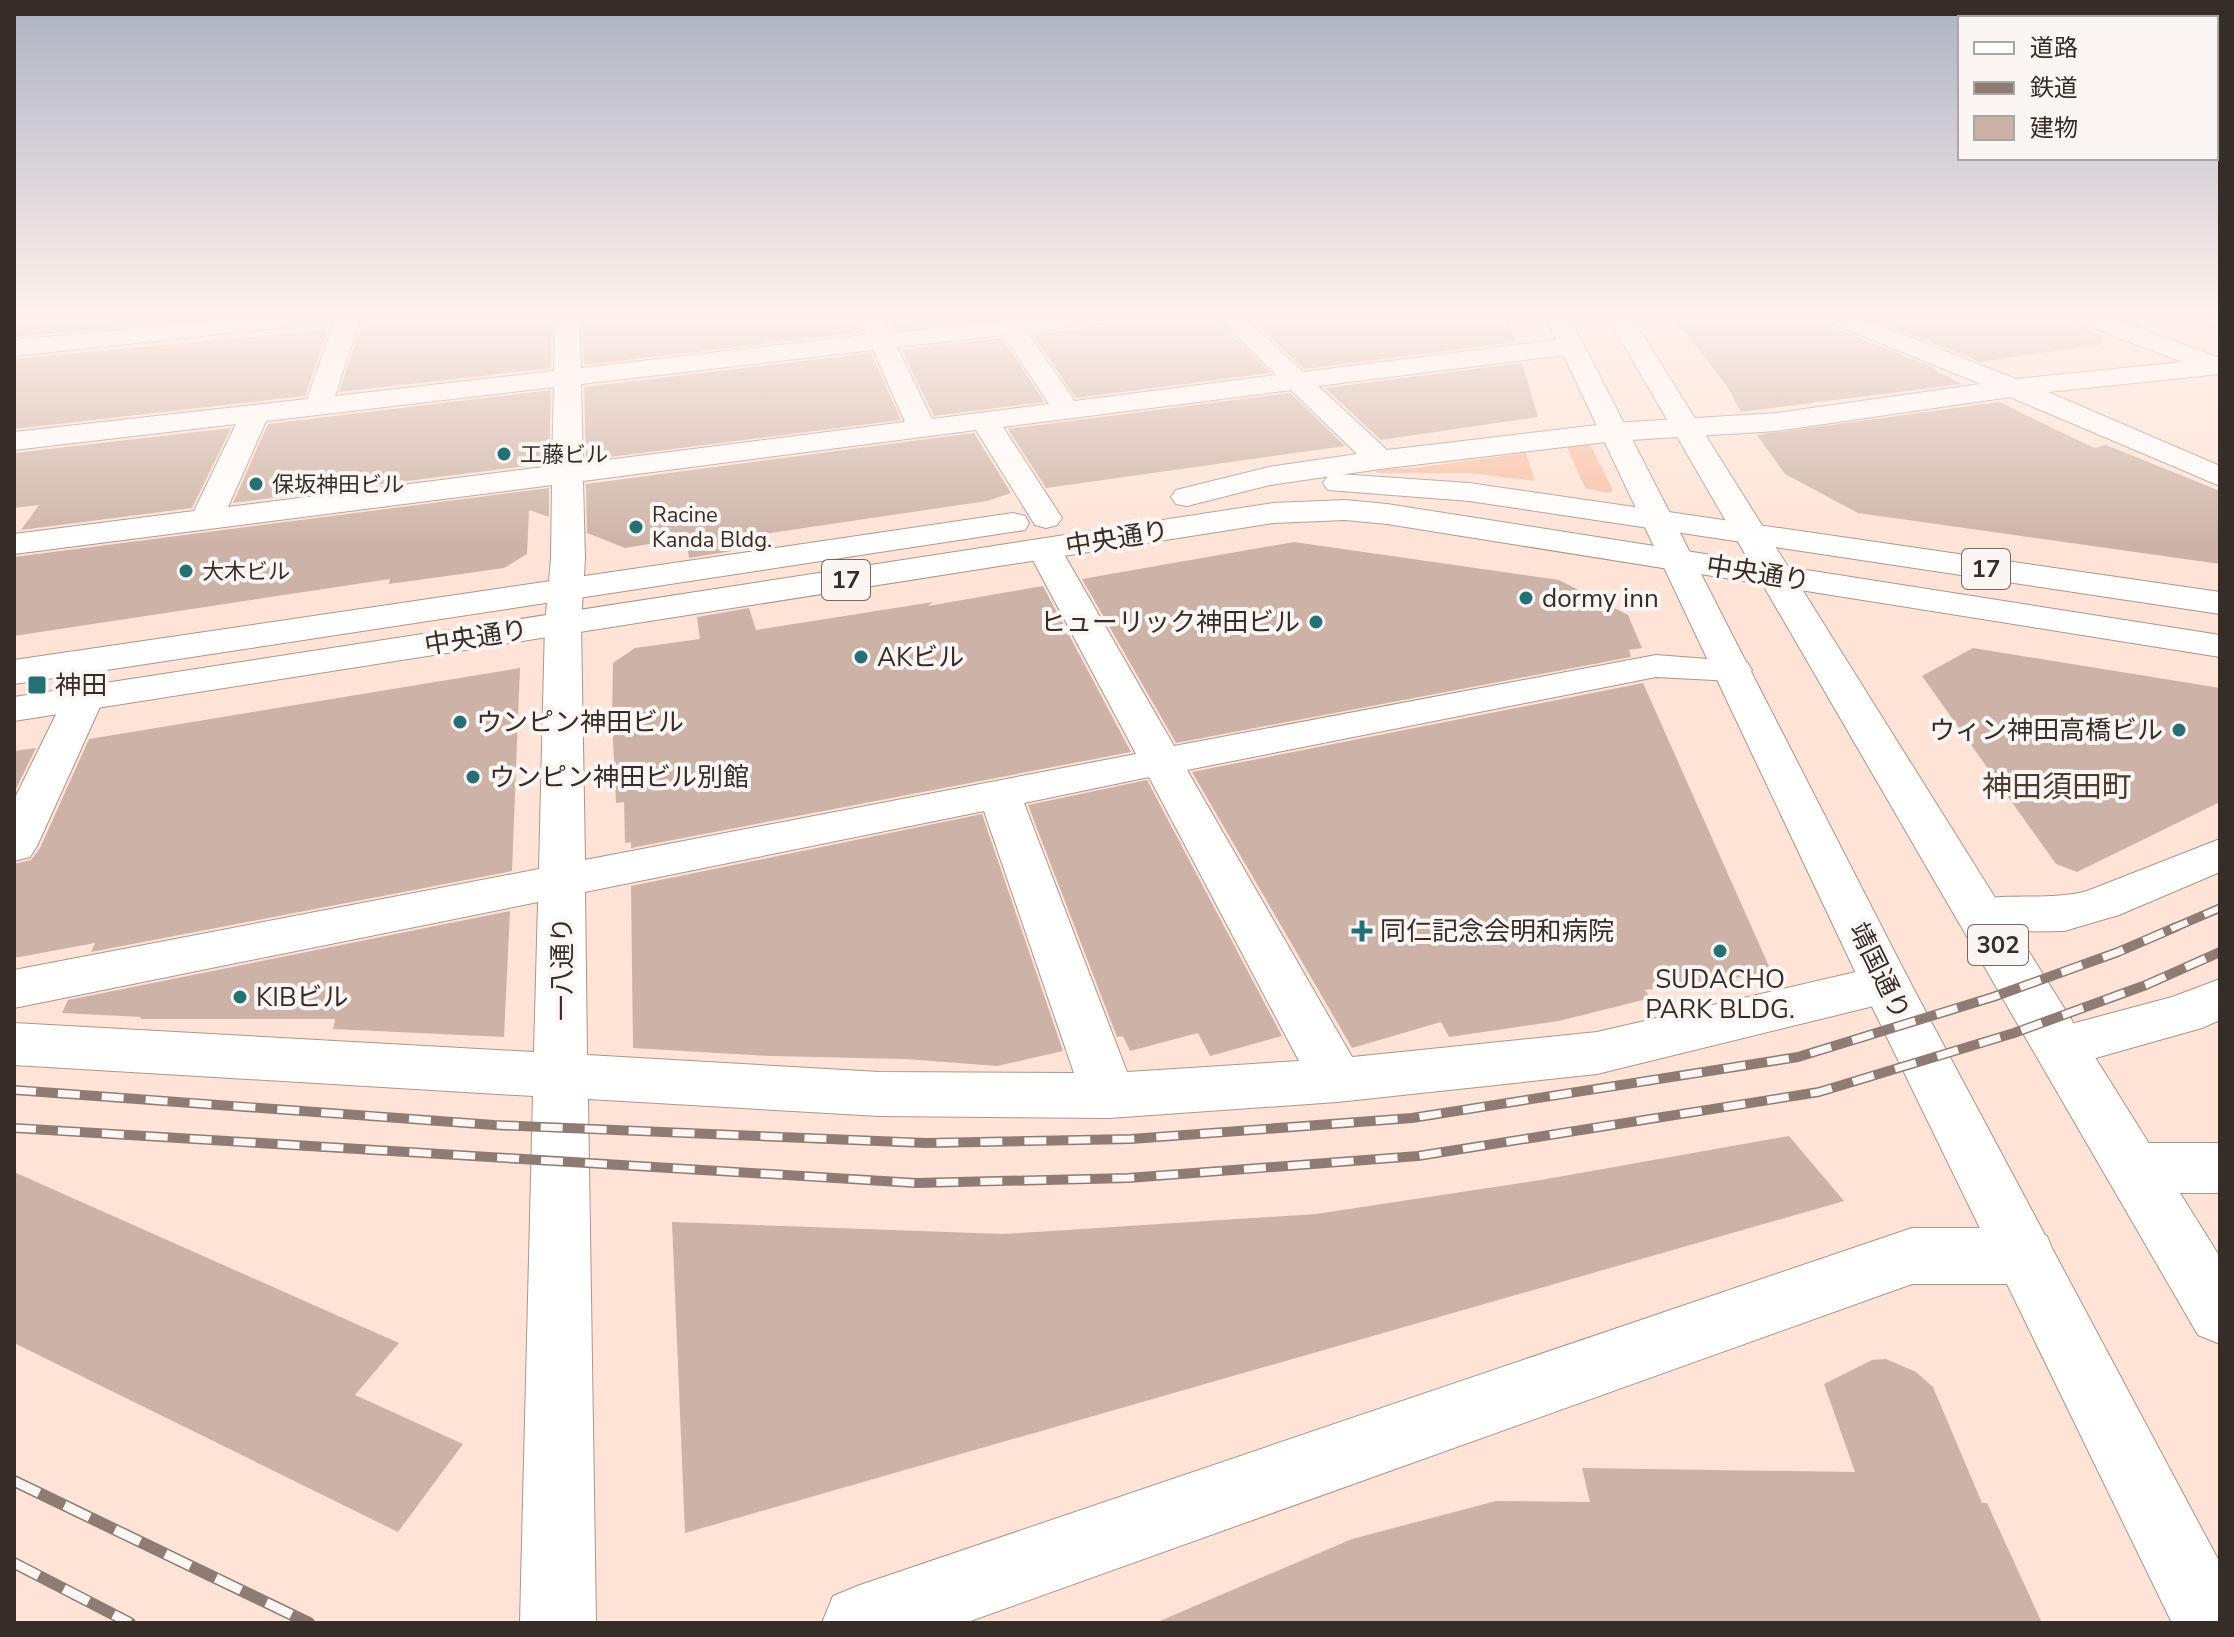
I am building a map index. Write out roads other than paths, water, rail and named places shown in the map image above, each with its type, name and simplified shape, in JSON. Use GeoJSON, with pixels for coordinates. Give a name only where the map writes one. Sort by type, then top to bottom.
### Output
{"type":"FeatureCollection","features":[{"type":"Feature","properties":{"kind":"main road"},"geometry":{"type":"LineString","coordinates":[[318,406],[323,392]]}},
{"type":"Feature","properties":{"kind":"main road"},"geometry":{"type":"LineString","coordinates":[[14,441],[434,392]]}},
{"type":"Feature","properties":{"kind":"main road","name":"一八通り"},"geometry":{"type":"LineString","coordinates":[[558,1623],[563,607],[568,559],[565,392]]}},
{"type":"Feature","properties":{"kind":"main road"},"geometry":{"type":"LineString","coordinates":[[906,392],[922,428]]}},
{"type":"Feature","properties":{"kind":"main road"},"geometry":{"type":"LineString","coordinates":[[1055,392],[1067,410]]}},
{"type":"Feature","properties":{"kind":"main road"},"geometry":{"type":"LineString","coordinates":[[14,544],[1212,392]]}},
{"type":"Feature","properties":{"kind":"main road"},"geometry":{"type":"LineString","coordinates":[[1309,392],[1380,460]]}},
{"type":"Feature","properties":{"kind":"main road","name":"靖国通り"},"geometry":{"type":"LineString","coordinates":[[1594,392],[1886,984],[2211,1623]]}},
{"type":"Feature","properties":{"kind":"main road","name":"302"},"geometry":{"type":"LineString","coordinates":[[1666,392],[2220,1314]]}},
{"type":"Feature","properties":{"kind":"main road"},"geometry":{"type":"LineString","coordinates":[[1187,497],[1269,476],[1380,460],[1614,432],[1777,422],[1983,392]]}},
{"type":"Feature","properties":{"kind":"main road"},"geometry":{"type":"LineString","coordinates":[[2024,392],[2220,477]]}},
{"type":"Feature","properties":{"kind":"main road"},"geometry":{"type":"LineString","coordinates":[[207,519],[255,413]]}},
{"type":"Feature","properties":{"kind":"main road"},"geometry":{"type":"LineString","coordinates":[[985,421],[1159,761],[1337,1080]]}},
{"type":"Feature","properties":{"kind":"main road","name":"中央通り"},"geometry":{"type":"LineString","coordinates":[[1045,534],[1187,497],[1293,486],[1375,483],[1469,492],[2220,603]]}},
{"type":"Feature","properties":{"kind":"main road","name":"中央通り"},"geometry":{"type":"LineString","coordinates":[[14,672],[563,607],[1045,534],[1273,513],[1345,510],[2220,646]]}},
{"type":"Feature","properties":{"kind":"main road","name":"中央通り"},"geometry":{"type":"LineString","coordinates":[[14,709],[563,607]]}},
{"type":"Feature","properties":{"kind":"main road"},"geometry":{"type":"LineString","coordinates":[[14,989],[1159,761],[1656,666],[1733,670]]}},
{"type":"Feature","properties":{"kind":"main road"},"geometry":{"type":"LineString","coordinates":[[14,846],[84,698]]}},
{"type":"Feature","properties":{"kind":"main road"},"geometry":{"type":"LineString","coordinates":[[999,793],[1109,1096]]}},
{"type":"Feature","properties":{"kind":"main road"},"geometry":{"type":"LineString","coordinates":[[1980,915],[2064,914],[2102,903],[2220,854]]}},
{"type":"Feature","properties":{"kind":"main road"},"geometry":{"type":"LineString","coordinates":[[14,1044],[879,1094],[1109,1096],[1337,1080],[1597,1053],[1886,984]]}},
{"type":"Feature","properties":{"kind":"main road"},"geometry":{"type":"LineString","coordinates":[[2060,1047],[2184,1014],[2220,998]]}},
{"type":"Feature","properties":{"kind":"main road"},"geometry":{"type":"LineString","coordinates":[[2132,1168],[2220,1168]]}},
{"type":"Feature","properties":{"kind":"main road"},"geometry":{"type":"LineString","coordinates":[[860,1623],[1912,1256],[2025,1256]]}},
{"type":"Feature","properties":{"kind":"railway"},"geometry":{"type":"LineString","coordinates":[[2171,929],[2220,908]]}},
{"type":"Feature","properties":{"kind":"railway"},"geometry":{"type":"LineString","coordinates":[[14,1090],[494,1125],[926,1143],[1131,1139],[1412,1118],[1798,1057],[1993,997],[2118,952],[2176,927]]}},
{"type":"Feature","properties":{"kind":"railway"},"geometry":{"type":"LineString","coordinates":[[14,1128],[916,1183],[1128,1178],[1418,1156],[1819,1092],[2014,1033],[2146,985],[2220,952]]}},
{"type":"Feature","properties":{"kind":"railway"},"geometry":{"type":"LineString","coordinates":[[14,1481],[309,1623]]}},
{"type":"Feature","properties":{"kind":"railway"},"geometry":{"type":"LineString","coordinates":[[14,1563],[130,1623]]}},
{"type":"Feature","properties":{"kind":"place","name":"工藤ビル"},"geometry":{"type":"Point","coordinates":[504,454]}},
{"type":"Feature","properties":{"kind":"place","name":"保坂神田ビル"},"geometry":{"type":"Point","coordinates":[256,484]}},
{"type":"Feature","properties":{"kind":"place","name":"Racine Kanda Bldg."},"geometry":{"type":"Point","coordinates":[636,527]}},
{"type":"Feature","properties":{"kind":"place","name":"大木ビル"},"geometry":{"type":"Point","coordinates":[186,571]}},
{"type":"Feature","properties":{"kind":"place","name":"dormy inn"},"geometry":{"type":"Point","coordinates":[1526,598]}},
{"type":"Feature","properties":{"kind":"place","name":"ヒューリック神田ビル"},"geometry":{"type":"Point","coordinates":[1316,622]}},
{"type":"Feature","properties":{"kind":"place","name":"AKビル"},"geometry":{"type":"Point","coordinates":[861,657]}},
{"type":"Feature","properties":{"kind":"place","name":"神田"},"geometry":{"type":"Point","coordinates":[37,685]}},
{"type":"Feature","properties":{"kind":"place","name":"ウンピン神田ビル"},"geometry":{"type":"Point","coordinates":[460,722]}},
{"type":"Feature","properties":{"kind":"place","name":"ウィン神田高橋ビル"},"geometry":{"type":"Point","coordinates":[2179,730]}},
{"type":"Feature","properties":{"kind":"place","name":"ウンピン神田ビル別館"},"geometry":{"type":"Point","coordinates":[473,777]}},
{"type":"Feature","properties":{"kind":"place","name":"同仁記念会明和病院"},"geometry":{"type":"Point","coordinates":[1362,931]}},
{"type":"Feature","properties":{"kind":"place","name":"SUDACHO PARK BLDG."},"geometry":{"type":"Point","coordinates":[1720,951]}},
{"type":"Feature","properties":{"kind":"place","name":"KIBビル"},"geometry":{"type":"Point","coordinates":[240,997]}},
{"type":"Feature","properties":{"kind":"district","name":"神田須田町"},"geometry":{"type":"Point","coordinates":[2057,787]}}]}
